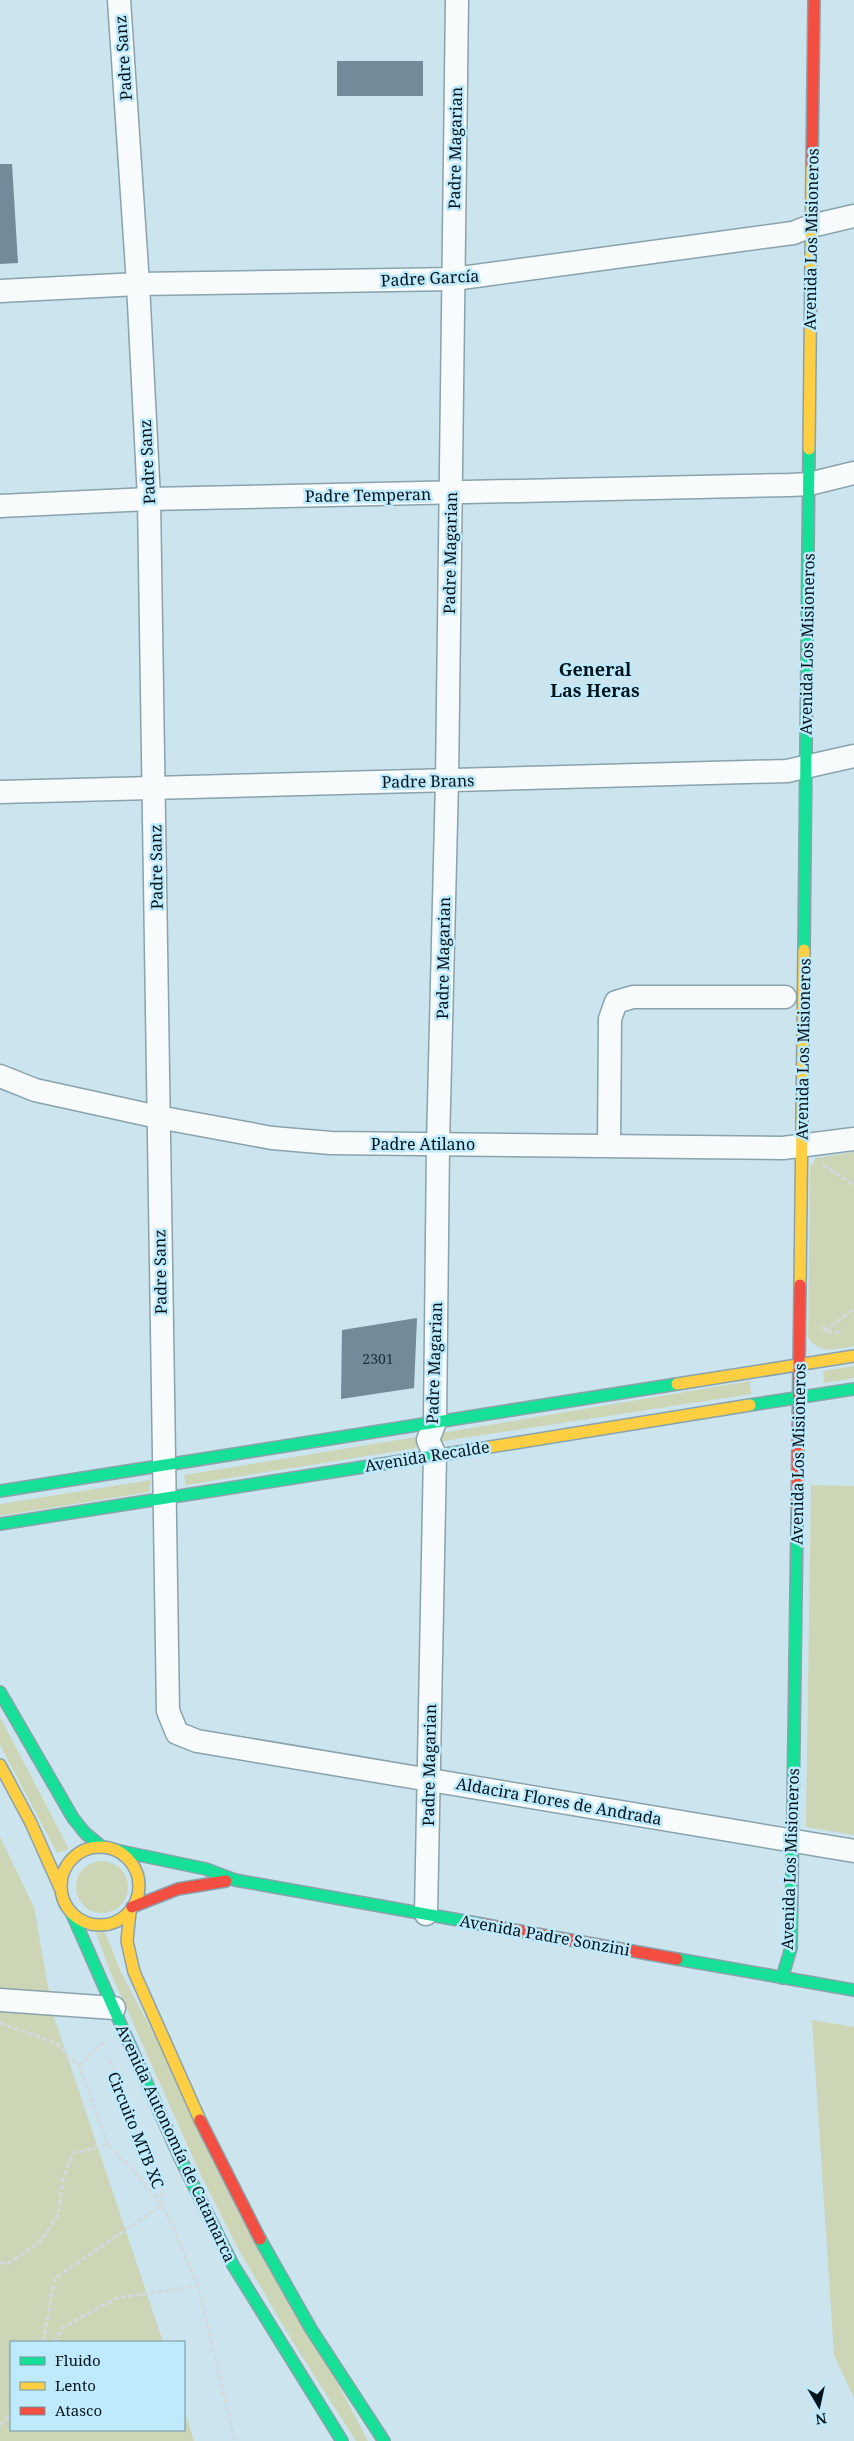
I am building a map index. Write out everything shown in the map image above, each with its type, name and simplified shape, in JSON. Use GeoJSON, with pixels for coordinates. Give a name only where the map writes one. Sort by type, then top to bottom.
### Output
{"type":"FeatureCollection","features":[{"type":"Feature","properties":{"kind":"main road","name":"Avenida Los Misioneros"},"geometry":{"type":"LineString","coordinates":[[782,1978],[791,1948],[779,1839],[799,1398],[788,1147],[797,232],[814,0]]}},
{"type":"Feature","properties":{"kind":"main road","name":"Avenida Recalde"},"geometry":{"type":"LineString","coordinates":[[0,1491],[854,1356]]}},
{"type":"Feature","properties":{"kind":"main road","name":"Avenida Recalde"},"geometry":{"type":"LineString","coordinates":[[0,1524],[854,1389]]}},
{"type":"Feature","properties":{"kind":"main road"},"geometry":{"type":"LineString","coordinates":[[0,1692],[73,1818],[85,1833],[102,1847]]}},
{"type":"Feature","properties":{"kind":"main road"},"geometry":{"type":"LineString","coordinates":[[0,1765],[31,1823],[61,1890],[72,1914],[83,1922],[96,1925],[120,1920],[131,1910],[139,1889],[138,1877],[134,1866],[126,1856],[115,1850],[102,1847],[88,1849],[76,1855],[67,1864],[62,1876],[61,1890]]}},
{"type":"Feature","properties":{"kind":"main road","name":"Avenida Padre Sonzini"},"geometry":{"type":"LineString","coordinates":[[115,1850],[206,1869],[236,1880],[854,1990]]}},
{"type":"Feature","properties":{"kind":"main road","name":"Avenida Padre Sonzini"},"geometry":{"type":"LineString","coordinates":[[131,1910],[158,1894],[186,1886],[236,1880]]}},
{"type":"Feature","properties":{"kind":"main road","name":"Avenida Autonomía de Catamarca"},"geometry":{"type":"LineString","coordinates":[[131,1910],[127,1941],[134,1972],[211,2145],[266,2251],[301,2311],[384,2441]]}},
{"type":"Feature","properties":{"kind":"main road","name":"Avenida Autonomía de Catamarca"},"geometry":{"type":"LineString","coordinates":[[72,1914],[179,2156],[233,2265],[342,2441]]}},
{"type":"Feature","properties":{"kind":"main road","name":"Avenida Los Misioneros"},"geometry":{"type":"LineString","coordinates":[[775,1954],[782,1978]]}},
{"type":"Feature","properties":{"kind":"street","name":"Padre Sanz"},"geometry":{"type":"LineString","coordinates":[[119,0],[138,284],[149,499],[168,1711],[177,1733]]}},
{"type":"Feature","properties":{"kind":"street","name":"Padre Magarian"},"geometry":{"type":"LineString","coordinates":[[426,1914],[436,1455],[428,1440],[435,1422],[438,1144],[447,781],[457,0]]}},
{"type":"Feature","properties":{"kind":"street","name":"Padre García"},"geometry":{"type":"LineString","coordinates":[[0,291],[138,284],[454,279],[797,232],[854,216]]}},
{"type":"Feature","properties":{"kind":"street","name":"Padre Temperan"},"geometry":{"type":"LineString","coordinates":[[0,506],[149,499],[795,484],[854,473]]}},
{"type":"Feature","properties":{"kind":"street","name":"Padre Brans"},"geometry":{"type":"LineString","coordinates":[[0,792],[792,770],[854,756]]}},
{"type":"Feature","properties":{"kind":"street"},"geometry":{"type":"LineString","coordinates":[[609,1145],[610,1019],[616,1002],[633,997],[784,997]]}},
{"type":"Feature","properties":{"kind":"street","name":"Padre Atilano"},"geometry":{"type":"LineString","coordinates":[[0,1076],[35,1090],[158,1117],[282,1139],[331,1143],[788,1147],[854,1139]]}},
{"type":"Feature","properties":{"kind":"street","name":"Aldacira Flores de Andrada"},"geometry":{"type":"LineString","coordinates":[[177,1733],[197,1741],[854,1852]]}},
{"type":"Feature","properties":{"kind":"street"},"geometry":{"type":"LineString","coordinates":[[0,2000],[114,2008]]}},
{"type":"Feature","properties":{"kind":"path"},"geometry":{"type":"LineString","coordinates":[[788,1147],[825,1166],[854,1185]]}},
{"type":"Feature","properties":{"kind":"path"},"geometry":{"type":"LineString","coordinates":[[820,1338],[825,1331],[854,1309]]}},
{"type":"Feature","properties":{"kind":"path"},"geometry":{"type":"LineString","coordinates":[[0,2023],[56,2043],[79,2066],[106,2040],[107,2048]]}},
{"type":"Feature","properties":{"kind":"path","name":"Circuito MTB XC"},"geometry":{"type":"LineString","coordinates":[[43,2341],[55,2278],[162,2205],[162,2189],[121,2097],[109,2055]]}},
{"type":"Feature","properties":{"kind":"path","name":"Circuito MTB XC"},"geometry":{"type":"LineString","coordinates":[[0,2262],[7,2264],[40,2242],[58,2215],[63,2179],[73,2153],[108,2145],[79,2066]]}},
{"type":"Feature","properties":{"kind":"path"},"geometry":{"type":"LineString","coordinates":[[108,2145],[135,2172],[162,2205],[198,2286],[235,2441]]}},
{"type":"Feature","properties":{"kind":"path"},"geometry":{"type":"LineString","coordinates":[[55,2341],[63,2327],[117,2298],[198,2286]]}},
{"type":"Feature","properties":{"kind":"path"},"geometry":{"type":"LineString","coordinates":[[0,2425],[10,2415]]}},
{"type":"Feature","properties":{"kind":"green space"},"geometry":{"type":"Polygon","coordinates":[[[854,1152],[854,1346],[829,1350],[818,1347],[808,1338],[810,1167],[816,1158],[854,1152]]]}},
{"type":"Feature","properties":{"kind":"green space"},"geometry":{"type":"Polygon","coordinates":[[[854,1366],[854,1378],[824,1383],[823,1371],[854,1366]]]}},
{"type":"Feature","properties":{"kind":"green space"},"geometry":{"type":"Polygon","coordinates":[[[750,1381],[751,1394],[437,1442],[441,1433],[750,1381]]]}},
{"type":"Feature","properties":{"kind":"green space"},"geometry":{"type":"Polygon","coordinates":[[[416,1437],[417,1448],[186,1485],[184,1475],[416,1437]]]}},
{"type":"Feature","properties":{"kind":"green space"},"geometry":{"type":"Polygon","coordinates":[[[151,1480],[149,1492],[0,1516],[0,1504],[151,1480]]]}},
{"type":"Feature","properties":{"kind":"green space"},"geometry":{"type":"Polygon","coordinates":[[[811,1485],[854,1486],[854,1835],[806,1827],[811,1485]]]}},
{"type":"Feature","properties":{"kind":"green space"},"geometry":{"type":"Polygon","coordinates":[[[0,1717],[69,1849],[57,1853],[0,1745],[0,1717]]]}},
{"type":"Feature","properties":{"kind":"green space"},"geometry":{"type":"Polygon","coordinates":[[[0,1837],[34,1907],[53,2014],[163,2341],[10,2341],[10,2431],[185,2431],[185,2412],[194,2441],[0,2441],[0,1837]]]}},
{"type":"Feature","properties":{"kind":"green space"},"geometry":{"type":"Polygon","coordinates":[[[97,1861],[107,1861],[121,1868],[128,1882],[128,1892],[121,1906],[107,1913],[97,1913],[87,1909],[80,1902],[76,1892],[76,1882],[80,1872],[87,1865],[97,1861]]]}},
{"type":"Feature","properties":{"kind":"green space"},"geometry":{"type":"Polygon","coordinates":[[[105,1932],[121,1972],[368,2441],[356,2441],[296,2347],[236,2245],[199,2171],[112,1976],[96,1933],[105,1932]]]}},
{"type":"Feature","properties":{"kind":"green space"},"geometry":{"type":"Polygon","coordinates":[[[812,2020],[854,2027],[854,2398],[834,2355],[812,2020]]]}},
{"type":"Feature","properties":{"kind":"building"},"geometry":{"type":"Polygon","coordinates":[[[337,61],[423,61],[423,96],[337,96],[337,61]]]}},
{"type":"Feature","properties":{"kind":"building"},"geometry":{"type":"Polygon","coordinates":[[[0,164],[12,164],[18,263],[0,264],[0,164]]]}},
{"type":"Feature","properties":{"kind":"building"},"geometry":{"type":"Polygon","coordinates":[[[417,1318],[414,1388],[341,1399],[342,1330],[417,1318]]]}},
{"type":"Feature","properties":{"kind":"traffic: fast"},"geometry":{"type":"LineString","coordinates":[[804,950],[809,449]]}},
{"type":"Feature","properties":{"kind":"traffic: fast"},"geometry":{"type":"LineString","coordinates":[[0,1491],[677,1384]]}},
{"type":"Feature","properties":{"kind":"traffic: fast"},"geometry":{"type":"LineString","coordinates":[[750,1405],[854,1389]]}},
{"type":"Feature","properties":{"kind":"traffic: fast"},"geometry":{"type":"LineString","coordinates":[[0,1524],[465,1451]]}},
{"type":"Feature","properties":{"kind":"traffic: fast"},"geometry":{"type":"LineString","coordinates":[[782,1978],[791,1948],[797,1523]]}},
{"type":"Feature","properties":{"kind":"traffic: fast"},"geometry":{"type":"LineString","coordinates":[[0,1692],[73,1818],[85,1833],[102,1847]]}},
{"type":"Feature","properties":{"kind":"traffic: fast"},"geometry":{"type":"LineString","coordinates":[[115,1850],[206,1869],[235,1880],[481,1924]]}},
{"type":"Feature","properties":{"kind":"traffic: fast"},"geometry":{"type":"LineString","coordinates":[[72,1914],[179,2156],[233,2265],[342,2441]]}},
{"type":"Feature","properties":{"kind":"traffic: fast"},"geometry":{"type":"LineString","coordinates":[[677,1959],[854,1990]]}},
{"type":"Feature","properties":{"kind":"traffic: fast"},"geometry":{"type":"LineString","coordinates":[[260,2239],[311,2329],[384,2441]]}},
{"type":"Feature","properties":{"kind":"traffic: slow"},"geometry":{"type":"LineString","coordinates":[[809,449],[812,165]]}},
{"type":"Feature","properties":{"kind":"traffic: slow"},"geometry":{"type":"LineString","coordinates":[[800,1285],[804,950]]}},
{"type":"Feature","properties":{"kind":"traffic: slow"},"geometry":{"type":"LineString","coordinates":[[677,1384],[854,1356]]}},
{"type":"Feature","properties":{"kind":"traffic: slow"},"geometry":{"type":"LineString","coordinates":[[465,1451],[750,1405]]}},
{"type":"Feature","properties":{"kind":"traffic: slow"},"geometry":{"type":"LineString","coordinates":[[0,1765],[31,1823],[61,1890]]}},
{"type":"Feature","properties":{"kind":"traffic: slow"},"geometry":{"type":"LineString","coordinates":[[100,1847],[115,1850],[132,1864],[136,1871],[139,1886],[136,1901],[122,1918],[115,1922],[100,1925],[85,1922],[68,1908],[64,1901],[61,1886],[64,1871],[78,1854],[85,1850],[100,1847]]}},
{"type":"Feature","properties":{"kind":"traffic: slow"},"geometry":{"type":"LineString","coordinates":[[130,1912],[127,1941],[134,1972],[200,2120]]}},
{"type":"Feature","properties":{"kind":"traffic: jam"},"geometry":{"type":"LineString","coordinates":[[812,165],[814,0]]}},
{"type":"Feature","properties":{"kind":"traffic: jam"},"geometry":{"type":"LineString","coordinates":[[797,1523],[800,1285]]}},
{"type":"Feature","properties":{"kind":"traffic: jam"},"geometry":{"type":"LineString","coordinates":[[132,1907],[178,1889],[226,1881]]}},
{"type":"Feature","properties":{"kind":"traffic: jam"},"geometry":{"type":"LineString","coordinates":[[481,1924],[677,1959]]}},
{"type":"Feature","properties":{"kind":"traffic: jam"},"geometry":{"type":"LineString","coordinates":[[200,2120],[260,2239]]}},
{"type":"Feature","properties":{"kind":"district","name":"General Las Heras"},"geometry":{"type":"Point","coordinates":[595,680]}}]}
